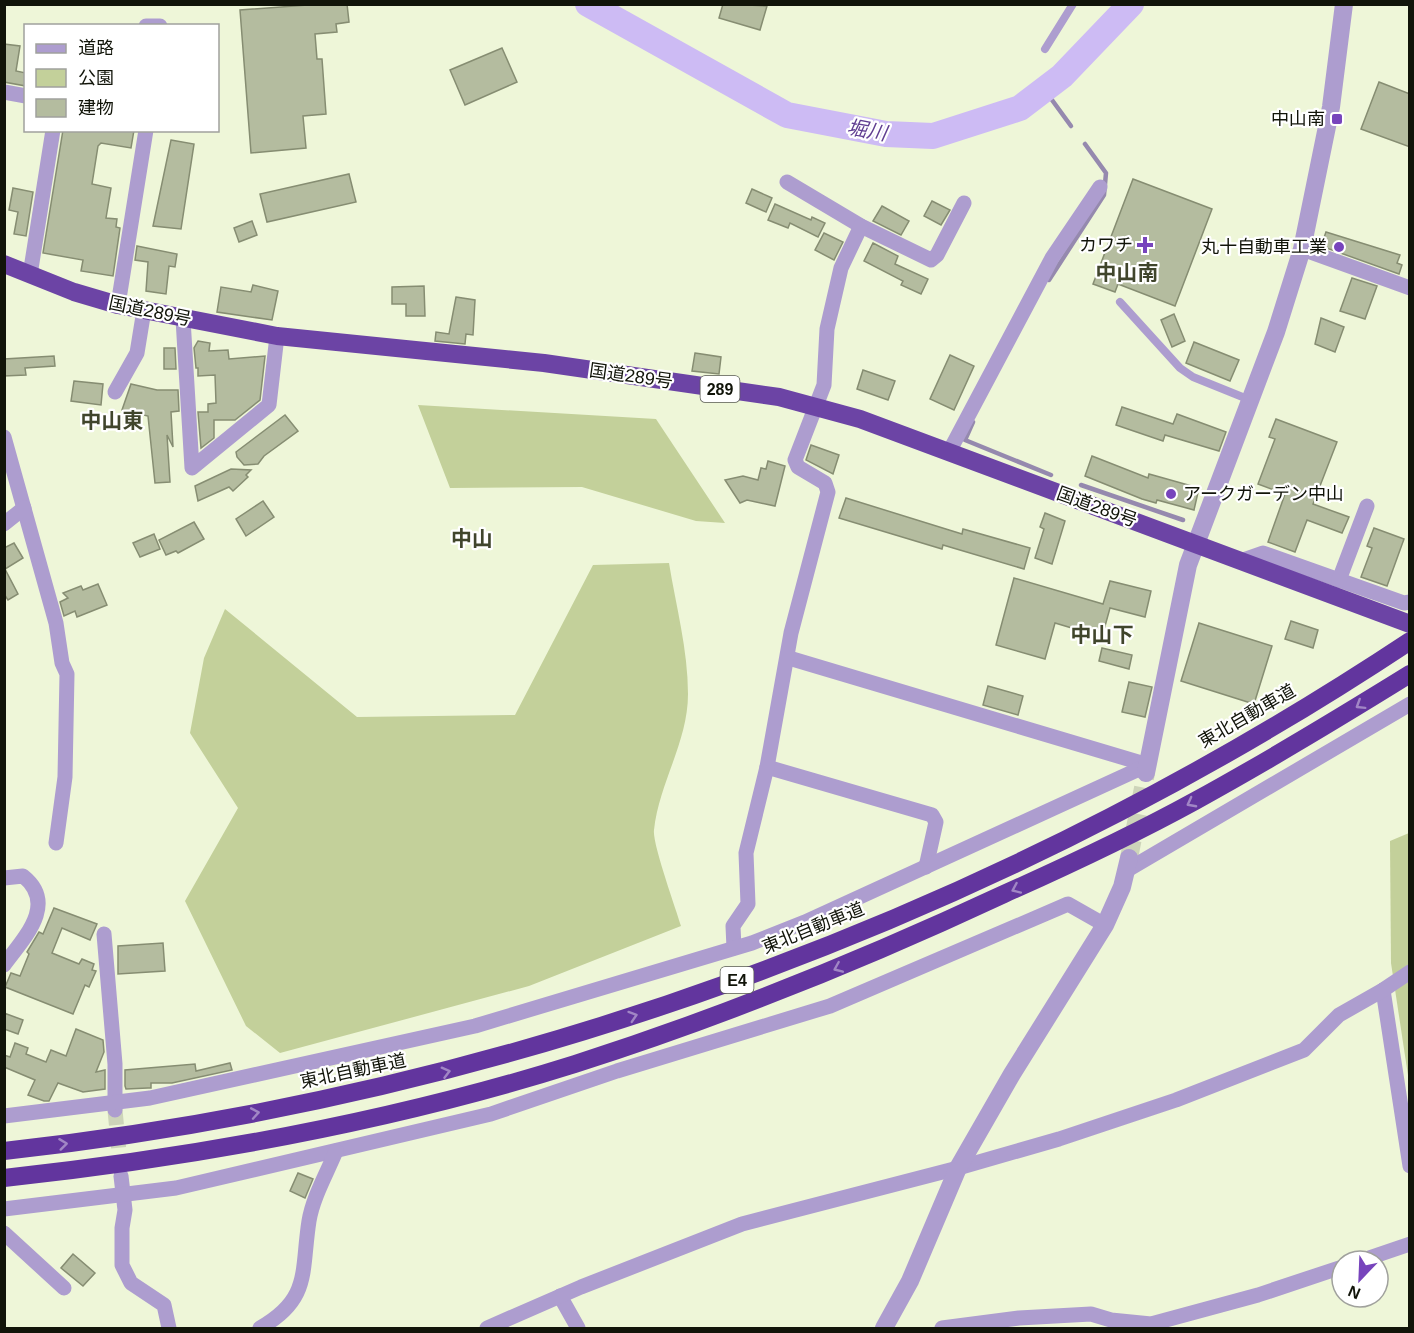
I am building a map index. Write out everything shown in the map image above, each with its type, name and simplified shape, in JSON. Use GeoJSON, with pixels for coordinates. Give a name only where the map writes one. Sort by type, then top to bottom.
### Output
{"type":"FeatureCollection","features":[{"type":"Feature","properties":{"kind":"highway","name":"国道289号"},"geometry":{"type":"LineString","coordinates":[[4,264],[74,292],[118,305],[278,336],[544,363],[779,398],[817,407],[949,452],[1410,624]]}},
{"type":"Feature","properties":{"kind":"highway","name":"東北自動車道"},"geometry":{"type":"LineString","coordinates":[[4,1151],[188,1125],[313,1102],[474,1064],[565,1039],[692,997],[819,950],[987,877],[1080,833],[1288,717],[1410,642]]}},
{"type":"Feature","properties":{"kind":"highway","name":"E4"},"geometry":{"type":"LineString","coordinates":[[4,1178],[192,1153],[320,1129],[449,1099],[575,1064],[693,1022],[821,976],[1094,853],[1235,779],[1410,674]]}},
{"type":"Feature","properties":{"kind":"street"},"geometry":{"type":"LineString","coordinates":[[1147,769],[1188,565],[1276,332],[1302,249],[1331,107],[1344,4]]}},
{"type":"Feature","properties":{"kind":"street"},"geometry":{"type":"LineString","coordinates":[[4,92],[24,96]]}},
{"type":"Feature","properties":{"kind":"street"},"geometry":{"type":"LineString","coordinates":[[30,275],[52,132]]}},
{"type":"Feature","properties":{"kind":"street"},"geometry":{"type":"LineString","coordinates":[[118,305],[146,132]]}},
{"type":"Feature","properties":{"kind":"street"},"geometry":{"type":"LineString","coordinates":[[787,182],[861,226],[931,260],[937,255],[964,203]]}},
{"type":"Feature","properties":{"kind":"street"},"geometry":{"type":"LineString","coordinates":[[949,452],[1052,258],[1100,187]]}},
{"type":"Feature","properties":{"kind":"street"},"geometry":{"type":"LineString","coordinates":[[734,948],[733,926],[748,904],[746,853],[768,767],[789,658],[791,633],[828,492],[825,483],[798,467],[795,460],[824,385],[827,329],[841,268],[861,226]]}},
{"type":"Feature","properties":{"kind":"street"},"geometry":{"type":"LineString","coordinates":[[1302,249],[1410,288]]}},
{"type":"Feature","properties":{"kind":"street"},"geometry":{"type":"LineString","coordinates":[[115,392],[137,353],[144,310]]}},
{"type":"Feature","properties":{"kind":"street"},"geometry":{"type":"LineString","coordinates":[[183,319],[192,468],[268,405],[278,336]]}},
{"type":"Feature","properties":{"kind":"street"},"geometry":{"type":"LineString","coordinates":[[5,441],[56,623],[62,663],[67,674],[65,777],[56,843]]}},
{"type":"Feature","properties":{"kind":"street"},"geometry":{"type":"LineString","coordinates":[[1339,580],[1367,506]]}},
{"type":"Feature","properties":{"kind":"street"},"geometry":{"type":"LineString","coordinates":[[4,524],[24,508]]}},
{"type":"Feature","properties":{"kind":"street"},"geometry":{"type":"LineString","coordinates":[[1243,560],[1263,553],[1404,603],[1410,602]]}},
{"type":"Feature","properties":{"kind":"street"},"geometry":{"type":"LineString","coordinates":[[789,658],[1147,769]]}},
{"type":"Feature","properties":{"kind":"street"},"geometry":{"type":"LineString","coordinates":[[884,1329],[910,1281],[958,1168],[1012,1074],[1105,925],[1129,863],[1410,704]]}},
{"type":"Feature","properties":{"kind":"street"},"geometry":{"type":"LineString","coordinates":[[768,767],[932,814],[936,822],[926,867]]}},
{"type":"Feature","properties":{"kind":"street"},"geometry":{"type":"LineString","coordinates":[[4,1116],[115,1106],[475,1026],[734,948],[804,922],[1147,769]]}},
{"type":"Feature","properties":{"kind":"street"},"geometry":{"type":"LineString","coordinates":[[4,878],[23,876],[36,886],[39,895],[32,925],[4,965]]}},
{"type":"Feature","properties":{"kind":"street"},"geometry":{"type":"LineString","coordinates":[[5,1209],[176,1188],[491,1114],[617,1071],[830,1006],[1068,904],[1105,925]]}},
{"type":"Feature","properties":{"kind":"street"},"geometry":{"type":"LineString","coordinates":[[104,934],[115,1064],[115,1106]]}},
{"type":"Feature","properties":{"kind":"street"},"geometry":{"type":"LineString","coordinates":[[487,1329],[560,1296],[742,1224],[958,1168],[1059,1139],[1176,1100],[1304,1050],[1340,1015],[1410,972]]}},
{"type":"Feature","properties":{"kind":"street"},"geometry":{"type":"LineString","coordinates":[[1383,990],[1410,1166]]}},
{"type":"Feature","properties":{"kind":"street"},"geometry":{"type":"LineString","coordinates":[[260,1329],[290,1307],[301,1285],[309,1220],[336,1151]]}},
{"type":"Feature","properties":{"kind":"street"},"geometry":{"type":"LineString","coordinates":[[121,1176],[125,1210],[122,1228],[122,1265],[131,1283],[164,1305],[169,1329]]}},
{"type":"Feature","properties":{"kind":"street"},"geometry":{"type":"LineString","coordinates":[[4,1233],[64,1288]]}},
{"type":"Feature","properties":{"kind":"street"},"geometry":{"type":"LineString","coordinates":[[1390,1251],[1410,1244]]}},
{"type":"Feature","properties":{"kind":"street"},"geometry":{"type":"LineString","coordinates":[[942,1329],[1019,1318],[1092,1314],[1111,1320],[1151,1326],[1330,1271]]}},
{"type":"Feature","properties":{"kind":"street"},"geometry":{"type":"LineString","coordinates":[[560,1296],[578,1329]]}},
{"type":"Feature","properties":{"kind":"lane"},"geometry":{"type":"LineString","coordinates":[[1045,49],[1073,4]]}},
{"type":"Feature","properties":{"kind":"lane"},"geometry":{"type":"LineString","coordinates":[[1120,303],[1180,368],[1193,377],[1250,400]]}},
{"type":"Feature","properties":{"kind":"green space"},"geometry":{"type":"Polygon","coordinates":[[[418,405],[656,419],[725,523],[696,521],[582,487],[450,488],[418,405]]]}},
{"type":"Feature","properties":{"kind":"green space"},"geometry":{"type":"Polygon","coordinates":[[[669,563],[684,645],[688,694],[687,712],[679,746],[661,796],[654,837],[681,926],[529,986],[280,1053],[246,1026],[185,901],[238,808],[190,733],[204,658],[225,609],[357,717],[515,715],[593,565],[669,563]]]}},
{"type":"Feature","properties":{"kind":"green space"},"geometry":{"type":"Polygon","coordinates":[[[1409,833],[1409,1082],[1391,963],[1390,841],[1409,833]]]}},
{"type":"Feature","properties":{"kind":"building"},"geometry":{"type":"Polygon","coordinates":[[[347,4],[349,22],[336,24],[337,32],[315,34],[317,59],[322,59],[326,114],[303,116],[306,148],[251,153],[240,10],[347,4]]]}},
{"type":"Feature","properties":{"kind":"building"},"geometry":{"type":"Polygon","coordinates":[[[723,4],[767,6],[760,30],[719,18],[723,4]]]}},
{"type":"Feature","properties":{"kind":"building"},"geometry":{"type":"Polygon","coordinates":[[[4,44],[20,46],[16,71],[24,73],[24,86],[4,82],[4,44]]]}},
{"type":"Feature","properties":{"kind":"building"},"geometry":{"type":"Polygon","coordinates":[[[502,48],[517,82],[465,105],[450,70],[502,48]]]}},
{"type":"Feature","properties":{"kind":"building"},"geometry":{"type":"Polygon","coordinates":[[[1379,82],[1410,94],[1410,147],[1361,129],[1379,82]]]}},
{"type":"Feature","properties":{"kind":"building"},"geometry":{"type":"Polygon","coordinates":[[[63,132],[134,132],[131,148],[101,143],[98,146],[92,184],[111,188],[106,218],[117,219],[116,227],[120,228],[113,276],[81,271],[83,260],[43,253],[63,132]]]}},
{"type":"Feature","properties":{"kind":"building"},"geometry":{"type":"Polygon","coordinates":[[[171,140],[194,144],[181,229],[153,226],[171,140]]]}},
{"type":"Feature","properties":{"kind":"building"},"geometry":{"type":"Polygon","coordinates":[[[349,174],[356,202],[267,222],[260,194],[349,174]]]}},
{"type":"Feature","properties":{"kind":"building"},"geometry":{"type":"Polygon","coordinates":[[[1133,179],[1212,209],[1175,306],[1118,284],[1115,292],[1093,284],[1133,179]]]}},
{"type":"Feature","properties":{"kind":"building"},"geometry":{"type":"Polygon","coordinates":[[[13,188],[33,192],[26,236],[14,234],[18,212],[9,210],[13,188]]]}},
{"type":"Feature","properties":{"kind":"building"},"geometry":{"type":"Polygon","coordinates":[[[752,189],[772,198],[766,212],[746,203],[752,189]]]}},
{"type":"Feature","properties":{"kind":"building"},"geometry":{"type":"Polygon","coordinates":[[[932,201],[950,210],[941,225],[924,216],[932,201]]]}},
{"type":"Feature","properties":{"kind":"building"},"geometry":{"type":"Polygon","coordinates":[[[775,204],[811,220],[812,217],[825,223],[818,237],[790,223],[788,228],[768,220],[775,204]]]}},
{"type":"Feature","properties":{"kind":"building"},"geometry":{"type":"Polygon","coordinates":[[[882,206],[909,221],[901,235],[873,221],[882,206]]]}},
{"type":"Feature","properties":{"kind":"building"},"geometry":{"type":"Polygon","coordinates":[[[252,221],[257,235],[239,242],[234,228],[252,221]]]}},
{"type":"Feature","properties":{"kind":"building"},"geometry":{"type":"Polygon","coordinates":[[[1326,232],[1400,255],[1397,263],[1402,265],[1399,274],[1321,246],[1326,232]]]}},
{"type":"Feature","properties":{"kind":"building"},"geometry":{"type":"Polygon","coordinates":[[[824,233],[843,242],[834,260],[815,250],[824,233]]]}},
{"type":"Feature","properties":{"kind":"building"},"geometry":{"type":"Polygon","coordinates":[[[873,243],[898,256],[895,264],[928,279],[921,294],[901,285],[903,281],[864,261],[873,243]]]}},
{"type":"Feature","properties":{"kind":"building"},"geometry":{"type":"Polygon","coordinates":[[[137,246],[177,254],[175,267],[169,266],[166,294],[146,291],[148,262],[135,260],[137,246]]]}},
{"type":"Feature","properties":{"kind":"building"},"geometry":{"type":"Polygon","coordinates":[[[1352,278],[1377,286],[1365,319],[1340,311],[1352,278]]]}},
{"type":"Feature","properties":{"kind":"building"},"geometry":{"type":"Polygon","coordinates":[[[253,285],[278,291],[272,320],[217,312],[221,287],[251,292],[253,285]]]}},
{"type":"Feature","properties":{"kind":"building"},"geometry":{"type":"Polygon","coordinates":[[[424,286],[425,316],[406,316],[406,304],[392,304],[392,287],[424,286]]]}},
{"type":"Feature","properties":{"kind":"building"},"geometry":{"type":"Polygon","coordinates":[[[456,297],[475,300],[473,335],[466,334],[465,344],[435,341],[436,332],[449,334],[456,297]]]}},
{"type":"Feature","properties":{"kind":"building"},"geometry":{"type":"Polygon","coordinates":[[[1174,314],[1185,341],[1172,347],[1161,320],[1174,314]]]}},
{"type":"Feature","properties":{"kind":"building"},"geometry":{"type":"Polygon","coordinates":[[[1321,318],[1344,327],[1335,352],[1315,344],[1321,318]]]}},
{"type":"Feature","properties":{"kind":"building"},"geometry":{"type":"Polygon","coordinates":[[[198,341],[210,343],[209,351],[228,350],[229,359],[265,356],[260,400],[235,420],[214,420],[214,438],[201,448],[198,412],[208,412],[208,404],[216,403],[215,375],[198,376],[194,348],[198,341]]]}},
{"type":"Feature","properties":{"kind":"building"},"geometry":{"type":"Polygon","coordinates":[[[1194,342],[1239,360],[1230,381],[1186,363],[1194,342]]]}},
{"type":"Feature","properties":{"kind":"building"},"geometry":{"type":"Polygon","coordinates":[[[164,348],[175,348],[176,369],[164,369],[164,348]]]}},
{"type":"Feature","properties":{"kind":"building"},"geometry":{"type":"Polygon","coordinates":[[[695,353],[721,357],[719,374],[692,371],[695,353]]]}},
{"type":"Feature","properties":{"kind":"building"},"geometry":{"type":"Polygon","coordinates":[[[950,355],[974,366],[954,410],[930,399],[950,355]]]}},
{"type":"Feature","properties":{"kind":"building"},"geometry":{"type":"Polygon","coordinates":[[[54,356],[55,366],[25,368],[26,375],[4,376],[4,359],[54,356]]]}},
{"type":"Feature","properties":{"kind":"building"},"geometry":{"type":"Polygon","coordinates":[[[863,370],[895,381],[888,400],[857,389],[863,370]]]}},
{"type":"Feature","properties":{"kind":"building"},"geometry":{"type":"Polygon","coordinates":[[[74,381],[103,384],[101,405],[71,401],[74,381]]]}},
{"type":"Feature","properties":{"kind":"building"},"geometry":{"type":"Polygon","coordinates":[[[131,384],[157,390],[178,390],[179,411],[171,412],[173,447],[167,435],[170,482],[155,483],[148,416],[122,410],[131,384]]]}},
{"type":"Feature","properties":{"kind":"building"},"geometry":{"type":"Polygon","coordinates":[[[1122,407],[1173,424],[1177,414],[1226,432],[1219,451],[1165,435],[1163,441],[1116,425],[1122,407]]]}},
{"type":"Feature","properties":{"kind":"building"},"geometry":{"type":"Polygon","coordinates":[[[285,415],[298,431],[264,456],[258,464],[244,465],[236,452],[285,415]]]}},
{"type":"Feature","properties":{"kind":"building"},"geometry":{"type":"Polygon","coordinates":[[[1276,419],[1337,442],[1313,504],[1349,517],[1342,533],[1307,520],[1295,552],[1268,542],[1285,494],[1258,484],[1275,439],[1269,437],[1276,419]]]}},
{"type":"Feature","properties":{"kind":"building"},"geometry":{"type":"Polygon","coordinates":[[[811,445],[839,455],[833,474],[806,460],[811,445]]]}},
{"type":"Feature","properties":{"kind":"building"},"geometry":{"type":"Polygon","coordinates":[[[1092,456],[1148,478],[1149,474],[1199,488],[1194,510],[1157,500],[1156,503],[1142,499],[1085,476],[1092,456]]]}},
{"type":"Feature","properties":{"kind":"building"},"geometry":{"type":"Polygon","coordinates":[[[768,461],[785,466],[775,506],[747,500],[740,503],[725,480],[743,476],[758,480],[761,468],[766,469],[768,461]]]}},
{"type":"Feature","properties":{"kind":"building"},"geometry":{"type":"Polygon","coordinates":[[[231,469],[251,470],[246,475],[248,477],[233,491],[229,487],[198,501],[195,486],[231,469]]]}},
{"type":"Feature","properties":{"kind":"building"},"geometry":{"type":"Polygon","coordinates":[[[846,498],[962,534],[963,529],[1030,548],[1024,569],[943,545],[942,549],[839,518],[846,498]]]}},
{"type":"Feature","properties":{"kind":"building"},"geometry":{"type":"Polygon","coordinates":[[[263,501],[274,517],[246,536],[236,519],[263,501]]]}},
{"type":"Feature","properties":{"kind":"building"},"geometry":{"type":"Polygon","coordinates":[[[1045,513],[1065,521],[1052,564],[1035,558],[1044,529],[1040,527],[1045,513]]]}},
{"type":"Feature","properties":{"kind":"building"},"geometry":{"type":"Polygon","coordinates":[[[194,522],[204,539],[178,553],[176,551],[166,555],[159,540],[194,522]]]}},
{"type":"Feature","properties":{"kind":"building"},"geometry":{"type":"Polygon","coordinates":[[[1374,528],[1404,539],[1387,586],[1361,577],[1372,548],[1367,546],[1374,528]]]}},
{"type":"Feature","properties":{"kind":"building"},"geometry":{"type":"Polygon","coordinates":[[[154,534],[160,549],[140,557],[133,543],[154,534]]]}},
{"type":"Feature","properties":{"kind":"building"},"geometry":{"type":"Polygon","coordinates":[[[14,543],[23,558],[5,569],[18,594],[8,600],[4,594],[4,548],[14,543]]]}},
{"type":"Feature","properties":{"kind":"building"},"geometry":{"type":"Polygon","coordinates":[[[1014,578],[1103,604],[1110,581],[1151,591],[1145,617],[1110,608],[1102,637],[1055,623],[1045,659],[996,645],[1014,578]]]}},
{"type":"Feature","properties":{"kind":"building"},"geometry":{"type":"Polygon","coordinates":[[[98,584],[107,605],[77,617],[75,611],[64,616],[60,602],[68,598],[63,593],[81,586],[83,590],[98,584]]]}},
{"type":"Feature","properties":{"kind":"building"},"geometry":{"type":"Polygon","coordinates":[[[1291,621],[1318,630],[1313,648],[1285,639],[1291,621]]]}},
{"type":"Feature","properties":{"kind":"building"},"geometry":{"type":"Polygon","coordinates":[[[1199,623],[1272,646],[1254,704],[1181,681],[1199,623]]]}},
{"type":"Feature","properties":{"kind":"building"},"geometry":{"type":"Polygon","coordinates":[[[1102,648],[1132,655],[1129,669],[1099,661],[1102,648]]]}},
{"type":"Feature","properties":{"kind":"building"},"geometry":{"type":"Polygon","coordinates":[[[1129,682],[1152,687],[1145,717],[1122,712],[1129,682]]]}},
{"type":"Feature","properties":{"kind":"building"},"geometry":{"type":"Polygon","coordinates":[[[988,686],[1023,696],[1018,715],[983,705],[988,686]]]}},
{"type":"Feature","properties":{"kind":"building"},"geometry":{"type":"Polygon","coordinates":[[[54,908],[97,924],[90,940],[62,928],[52,953],[79,964],[82,959],[94,964],[92,970],[96,971],[89,987],[85,985],[73,1014],[5,987],[11,973],[20,976],[29,954],[27,952],[39,932],[43,934],[54,908]]]}},
{"type":"Feature","properties":{"kind":"building"},"geometry":{"type":"Polygon","coordinates":[[[163,943],[165,971],[118,974],[118,946],[163,943]]]}},
{"type":"Feature","properties":{"kind":"building"},"geometry":{"type":"Polygon","coordinates":[[[4,1013],[23,1020],[18,1034],[4,1029],[4,1013]]]}},
{"type":"Feature","properties":{"kind":"building"},"geometry":{"type":"Polygon","coordinates":[[[76,1029],[103,1040],[104,1052],[96,1072],[105,1070],[105,1089],[83,1092],[58,1083],[49,1101],[28,1095],[35,1080],[4,1067],[4,1055],[10,1057],[15,1043],[28,1048],[26,1054],[46,1062],[51,1050],[66,1056],[76,1029]]]}},
{"type":"Feature","properties":{"kind":"building"},"geometry":{"type":"Polygon","coordinates":[[[230,1063],[232,1070],[172,1083],[151,1083],[151,1088],[126,1089],[125,1086],[125,1070],[195,1064],[196,1071],[230,1063]]]}},
{"type":"Feature","properties":{"kind":"building"},"geometry":{"type":"Polygon","coordinates":[[[298,1173],[313,1179],[305,1198],[290,1191],[298,1173]]]}},
{"type":"Feature","properties":{"kind":"building"},"geometry":{"type":"Polygon","coordinates":[[[73,1254],[95,1273],[83,1286],[61,1268],[73,1254]]]}},
{"type":"Feature","properties":{"kind":"waterway","name":"堀川"},"geometry":{"type":"LineString","coordinates":[[588,4],[787,115],[886,134],[933,136],[1020,108],[1062,76],[1131,4]]}},
{"type":"Feature","properties":{"kind":"waterway"},"geometry":{"type":"LineString","coordinates":[[1044,89],[1071,126]]}},
{"type":"Feature","properties":{"kind":"waterway"},"geometry":{"type":"LineString","coordinates":[[1049,280],[1104,195],[1106,173],[1085,144]]}},
{"type":"Feature","properties":{"kind":"waterway"},"geometry":{"type":"LineString","coordinates":[[973,422],[965,440],[1051,475]]}},
{"type":"Feature","properties":{"kind":"waterway"},"geometry":{"type":"LineString","coordinates":[[1081,485],[1183,520]]}},
{"type":"Feature","properties":{"kind":"tunnel"},"geometry":{"type":"LineString","coordinates":[[1129,858],[1146,773]]}},
{"type":"Feature","properties":{"kind":"tunnel"},"geometry":{"type":"LineString","coordinates":[[115,1110],[121,1173]]}},
{"type":"Feature","properties":{"kind":"place","name":"中山南"},"geometry":{"type":"Point","coordinates":[1337,119]}},
{"type":"Feature","properties":{"kind":"place","name":"カワチ"},"geometry":{"type":"Point","coordinates":[1145,245]}},
{"type":"Feature","properties":{"kind":"place","name":"丸十自動車工業"},"geometry":{"type":"Point","coordinates":[1339,247]}},
{"type":"Feature","properties":{"kind":"place","name":"アークガーデン中山"},"geometry":{"type":"Point","coordinates":[1171,494]}},
{"type":"Feature","properties":{"kind":"district","name":"中山南"},"geometry":{"type":"Point","coordinates":[1127,272]}},
{"type":"Feature","properties":{"kind":"district","name":"中山東"},"geometry":{"type":"Point","coordinates":[112,420]}},
{"type":"Feature","properties":{"kind":"district","name":"中山"},"geometry":{"type":"Point","coordinates":[472,538]}},
{"type":"Feature","properties":{"kind":"district","name":"中山下"},"geometry":{"type":"Point","coordinates":[1102,634]}}]}
